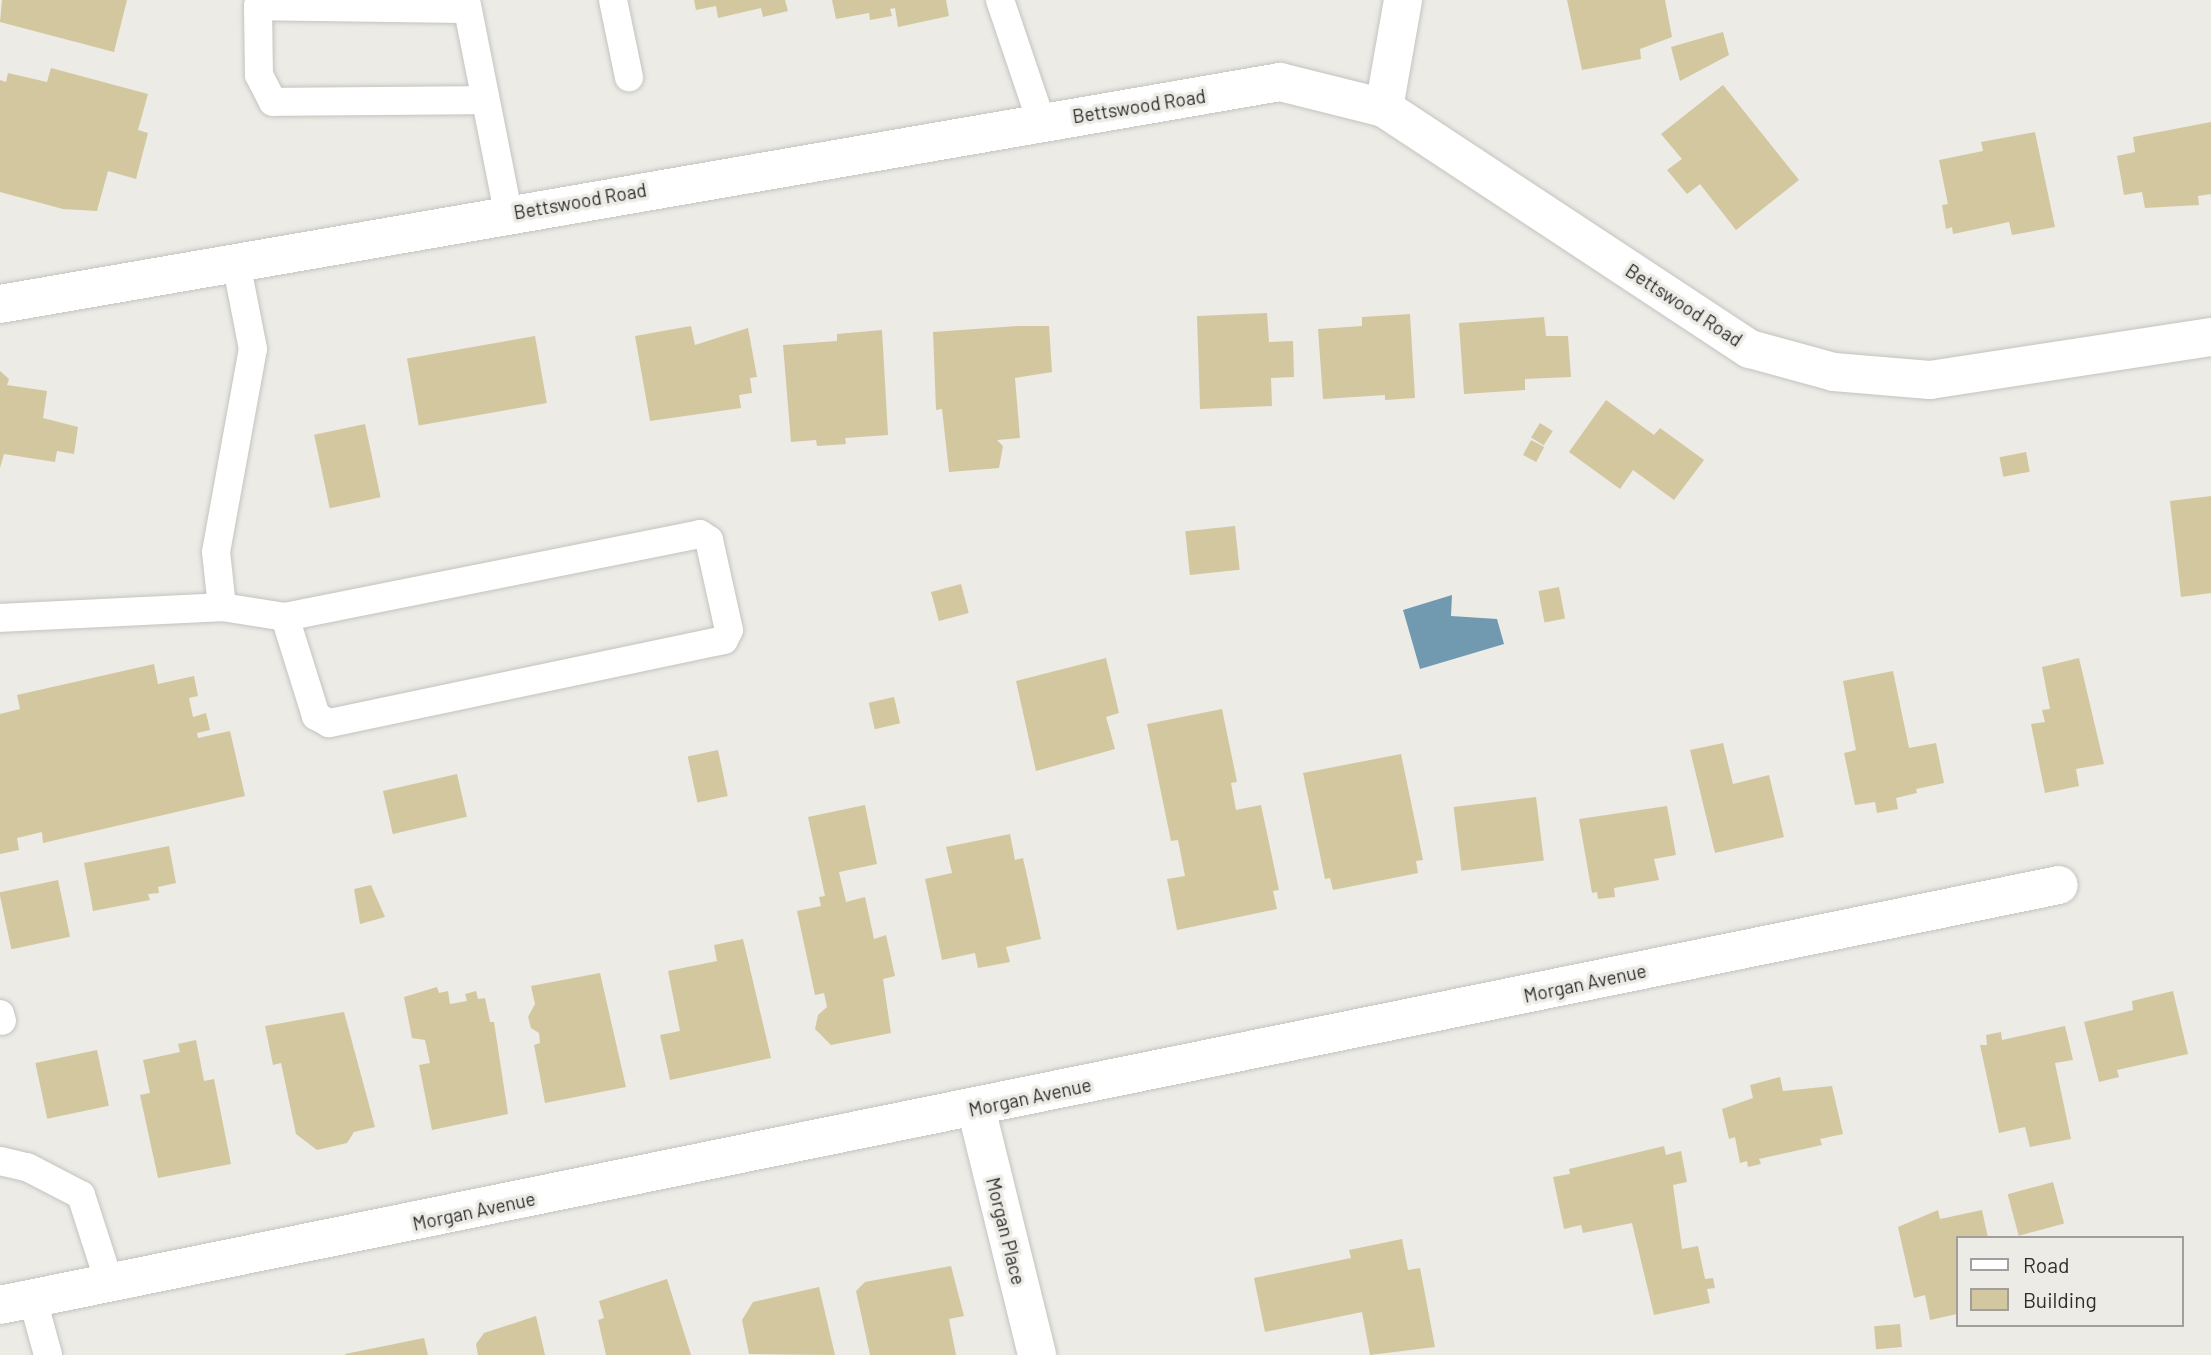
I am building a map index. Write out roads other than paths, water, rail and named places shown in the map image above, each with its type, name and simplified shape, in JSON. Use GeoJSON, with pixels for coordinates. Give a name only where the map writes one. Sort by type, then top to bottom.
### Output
{"type":"FeatureCollection","features":[{"type":"Feature","properties":{"kind":"street"},"geometry":{"type":"LineString","coordinates":[[1384,108],[1404,0]]}},
{"type":"Feature","properties":{"kind":"street","name":"Bettswood Road"},"geometry":{"type":"LineString","coordinates":[[0,304],[508,213],[1280,82],[1384,108],[1749,349],[1834,372],[1930,380],[2211,337]]}},
{"type":"Feature","properties":{"kind":"street","name":"Morgan Avenue"},"geometry":{"type":"LineString","coordinates":[[16,1303],[2059,885]]}},
{"type":"Feature","properties":{"kind":"street","name":"Morgan Place"},"geometry":{"type":"LineString","coordinates":[[976,1108],[1037,1355]]}},
{"type":"Feature","properties":{"kind":"lane"},"geometry":{"type":"LineString","coordinates":[[614,0],[629,77]]}},
{"type":"Feature","properties":{"kind":"lane"},"geometry":{"type":"LineString","coordinates":[[1000,0],[1041,121]]}},
{"type":"Feature","properties":{"kind":"lane"},"geometry":{"type":"LineString","coordinates":[[485,100],[273,102],[259,75],[258,6],[466,4],[508,213]]}},
{"type":"Feature","properties":{"kind":"lane"},"geometry":{"type":"LineString","coordinates":[[222,607],[216,552],[253,349],[236,262]]}},
{"type":"Feature","properties":{"kind":"lane"},"geometry":{"type":"LineString","coordinates":[[0,618],[222,607],[285,617],[700,534],[709,540],[729,630],[724,640],[329,723],[316,716],[285,617]]}},
{"type":"Feature","properties":{"kind":"lane"},"geometry":{"type":"LineString","coordinates":[[0,1161],[27,1167],[81,1195],[110,1285]]}},
{"type":"Feature","properties":{"kind":"lane"},"geometry":{"type":"LineString","coordinates":[[16,1303],[48,1355]]}},
{"type":"Feature","properties":{"kind":"water"},"geometry":{"type":"Polygon","coordinates":[[[1452,595],[1451,616],[1497,619],[1504,644],[1420,669],[1403,610],[1452,595]]]}}]}
